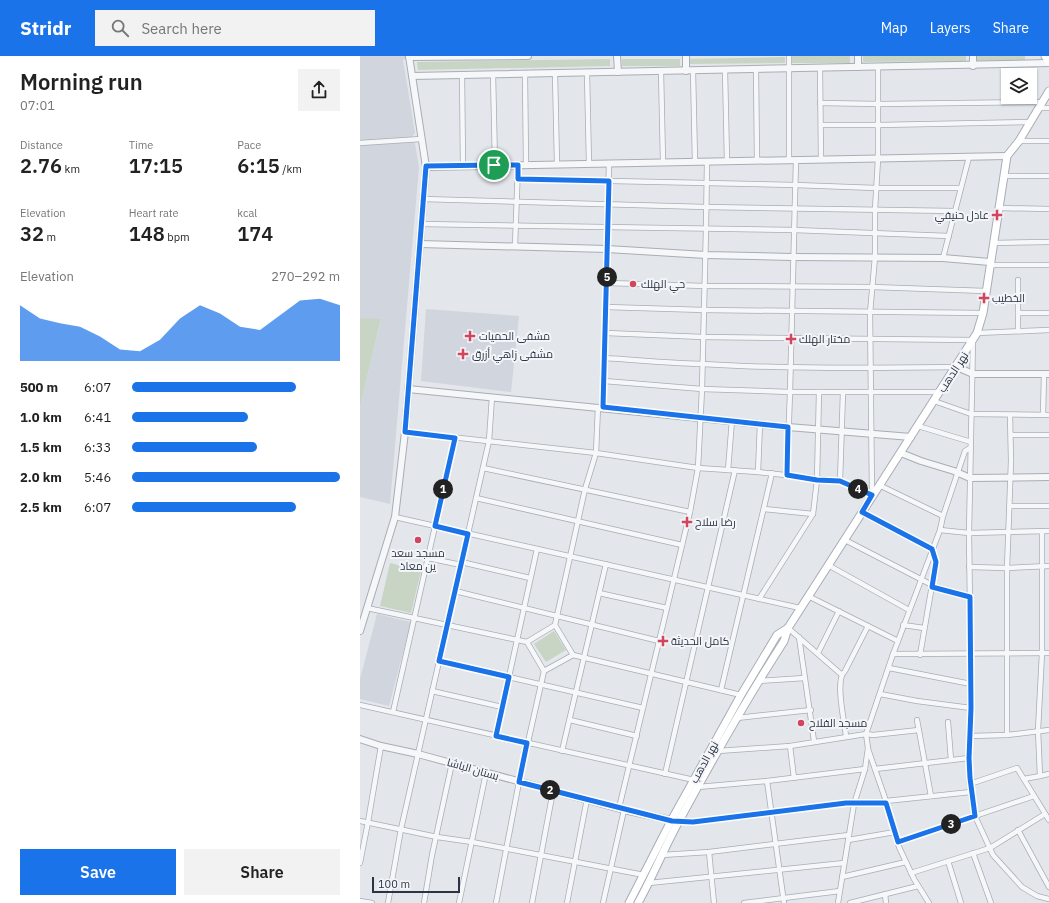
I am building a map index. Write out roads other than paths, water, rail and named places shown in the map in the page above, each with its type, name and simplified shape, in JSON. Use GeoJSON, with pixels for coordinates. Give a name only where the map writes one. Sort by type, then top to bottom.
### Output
{"type":"FeatureCollection","features":[{"type":"Feature","properties":{"kind":"main road"},"geometry":{"type":"LineString","coordinates":[[1045,56],[1049,63]]}},
{"type":"Feature","properties":{"kind":"main road"},"geometry":{"type":"LineString","coordinates":[[1007,156],[1019,141],[1049,90]]}},
{"type":"Feature","properties":{"kind":"main road","name":"نهر الدهب"},"geometry":{"type":"LineString","coordinates":[[629,903],[675,821],[698,787],[737,718],[784,641],[788,628],[800,608],[978,333],[983,314],[1007,156]]}},
{"type":"Feature","properties":{"kind":"main road","name":"نهر الدهب"},"geometry":{"type":"LineString","coordinates":[[638,903],[662,855],[675,821],[694,780],[741,695],[777,636],[788,628]]}},
{"type":"Feature","properties":{"kind":"street"},"geometry":{"type":"LineString","coordinates":[[360,631],[395,517],[405,432],[426,166],[409,57],[528,56]]}},
{"type":"Feature","properties":{"kind":"street"},"geometry":{"type":"LineString","coordinates":[[617,56],[618,72]]}},
{"type":"Feature","properties":{"kind":"street"},"geometry":{"type":"LineString","coordinates":[[686,56],[686,71]]}},
{"type":"Feature","properties":{"kind":"street"},"geometry":{"type":"LineString","coordinates":[[787,475],[792,257],[795,208],[789,56]]}},
{"type":"Feature","properties":{"kind":"street"},"geometry":{"type":"LineString","coordinates":[[858,56],[858,67]]}},
{"type":"Feature","properties":{"kind":"street"},"geometry":{"type":"LineString","coordinates":[[973,56],[973,66]]}},
{"type":"Feature","properties":{"kind":"street"},"geometry":{"type":"LineString","coordinates":[[412,76],[858,67],[878,68],[1049,63]]}},
{"type":"Feature","properties":{"kind":"street"},"geometry":{"type":"LineString","coordinates":[[820,68],[821,160]]}},
{"type":"Feature","properties":{"kind":"street"},"geometry":{"type":"LineString","coordinates":[[405,432],[596,453],[698,468],[758,472],[817,480],[840,481],[872,495],[870,313],[875,257],[874,233],[879,125],[878,68]]}},
{"type":"Feature","properties":{"kind":"street"},"geometry":{"type":"LineString","coordinates":[[756,69],[757,161]]}},
{"type":"Feature","properties":{"kind":"street"},"geometry":{"type":"LineString","coordinates":[[693,70],[695,162]]}},
{"type":"Feature","properties":{"kind":"street"},"geometry":{"type":"LineString","coordinates":[[725,70],[727,161]]}},
{"type":"Feature","properties":{"kind":"street"},"geometry":{"type":"LineString","coordinates":[[661,71],[663,162]]}},
{"type":"Feature","properties":{"kind":"street"},"geometry":{"type":"LineString","coordinates":[[555,73],[557,164]]}},
{"type":"Feature","properties":{"kind":"street"},"geometry":{"type":"LineString","coordinates":[[588,73],[589,164]]}},
{"type":"Feature","properties":{"kind":"street"},"geometry":{"type":"LineString","coordinates":[[493,74],[494,165]]}},
{"type":"Feature","properties":{"kind":"street"},"geometry":{"type":"LineString","coordinates":[[525,74],[526,165]]}},
{"type":"Feature","properties":{"kind":"street"},"geometry":{"type":"LineString","coordinates":[[462,75],[463,166]]}},
{"type":"Feature","properties":{"kind":"street"},"geometry":{"type":"LineString","coordinates":[[820,103],[1041,105],[1049,108]]}},
{"type":"Feature","properties":{"kind":"street"},"geometry":{"type":"LineString","coordinates":[[821,125],[1031,122]]}},
{"type":"Feature","properties":{"kind":"street"},"geometry":{"type":"LineString","coordinates":[[360,143],[421,139]]}},
{"type":"Feature","properties":{"kind":"street"},"geometry":{"type":"LineString","coordinates":[[1019,141],[1049,141]]}},
{"type":"Feature","properties":{"kind":"street"},"geometry":{"type":"LineString","coordinates":[[426,166],[1007,156]]}},
{"type":"Feature","properties":{"kind":"street"},"geometry":{"type":"LineString","coordinates":[[943,258],[969,157]]}},
{"type":"Feature","properties":{"kind":"street"},"geometry":{"type":"LineString","coordinates":[[602,903],[630,766],[690,512],[698,468],[703,364],[707,162]]}},
{"type":"Feature","properties":{"kind":"street"},"geometry":{"type":"LineString","coordinates":[[572,655],[555,625],[585,490],[596,453],[604,381],[610,163]]}},
{"type":"Feature","properties":{"kind":"street"},"geometry":{"type":"LineString","coordinates":[[515,246],[518,165]]}},
{"type":"Feature","properties":{"kind":"street"},"geometry":{"type":"LineString","coordinates":[[1004,176],[1049,176]]}},
{"type":"Feature","properties":{"kind":"street"},"geometry":{"type":"LineString","coordinates":[[518,179],[876,188],[961,188]]}},
{"type":"Feature","properties":{"kind":"street"},"geometry":{"type":"LineString","coordinates":[[423,199],[608,203],[706,207],[955,211]]}},
{"type":"Feature","properties":{"kind":"street"},"geometry":{"type":"LineString","coordinates":[[999,208],[1049,209]]}},
{"type":"Feature","properties":{"kind":"street"},"geometry":{"type":"LineString","coordinates":[[421,224],[794,230],[949,236]]}},
{"type":"Feature","properties":{"kind":"street"},"geometry":{"type":"LineString","coordinates":[[993,243],[1049,242]]}},
{"type":"Feature","properties":{"kind":"street"},"geometry":{"type":"LineString","coordinates":[[420,244],[607,249],[706,255],[943,258],[990,263],[1049,265]]}},
{"type":"Feature","properties":{"kind":"street"},"geometry":{"type":"LineString","coordinates":[[1018,280],[1018,331]]}},
{"type":"Feature","properties":{"kind":"street"},"geometry":{"type":"LineString","coordinates":[[607,283],[705,286],[872,287],[986,291]]}},
{"type":"Feature","properties":{"kind":"street"},"geometry":{"type":"LineString","coordinates":[[606,307],[983,314]]}},
{"type":"Feature","properties":{"kind":"street"},"geometry":{"type":"LineString","coordinates":[[1018,313],[1049,313]]}},
{"type":"Feature","properties":{"kind":"street"},"geometry":{"type":"LineString","coordinates":[[978,333],[1049,330]]}},
{"type":"Feature","properties":{"kind":"street"},"geometry":{"type":"LineString","coordinates":[[606,333],[791,339],[973,340],[969,533],[971,653],[969,758],[971,792],[975,816],[993,855],[1022,887],[1037,896],[1049,899]]}},
{"type":"Feature","properties":{"kind":"street"},"geometry":{"type":"LineString","coordinates":[[605,358],[703,364],[790,367],[957,367],[973,374],[1046,374],[1043,415]]}},
{"type":"Feature","properties":{"kind":"street"},"geometry":{"type":"LineString","coordinates":[[604,381],[702,389],[790,392],[940,392]]}},
{"type":"Feature","properties":{"kind":"street"},"geometry":{"type":"LineString","coordinates":[[408,389],[732,420],[788,427],[911,437]]}},
{"type":"Feature","properties":{"kind":"street"},"geometry":{"type":"LineString","coordinates":[[759,598],[813,514],[817,480],[819,392]]}},
{"type":"Feature","properties":{"kind":"street"},"geometry":{"type":"LineString","coordinates":[[840,481],[843,392]]}},
{"type":"Feature","properties":{"kind":"street"},"geometry":{"type":"LineString","coordinates":[[388,903],[418,754],[489,441],[492,397]]}},
{"type":"Feature","properties":{"kind":"street"},"geometry":{"type":"LineString","coordinates":[[934,401],[971,414],[1049,415]]}},
{"type":"Feature","properties":{"kind":"street"},"geometry":{"type":"LineString","coordinates":[[1007,735],[1006,568],[1011,477],[1010,415]]}},
{"type":"Feature","properties":{"kind":"street"},"geometry":{"type":"LineString","coordinates":[[728,470],[732,420]]}},
{"type":"Feature","properties":{"kind":"street"},"geometry":{"type":"LineString","coordinates":[[758,472],[760,423]]}},
{"type":"Feature","properties":{"kind":"street"},"geometry":{"type":"LineString","coordinates":[[918,426],[970,442]]}},
{"type":"Feature","properties":{"kind":"street"},"geometry":{"type":"LineString","coordinates":[[1011,435],[1049,435]]}},
{"type":"Feature","properties":{"kind":"street"},"geometry":{"type":"LineString","coordinates":[[393,712],[455,438]]}},
{"type":"Feature","properties":{"kind":"street"},"geometry":{"type":"LineString","coordinates":[[929,903],[911,873],[898,842],[868,748],[866,734],[903,625],[940,530],[943,516],[965,451],[970,448]]}},
{"type":"Feature","properties":{"kind":"street"},"geometry":{"type":"LineString","coordinates":[[901,452],[970,478],[1049,477]]}},
{"type":"Feature","properties":{"kind":"street"},"geometry":{"type":"LineString","coordinates":[[483,468],[690,512]]}},
{"type":"Feature","properties":{"kind":"street"},"geometry":{"type":"LineString","coordinates":[[665,774],[736,470]]}},
{"type":"Feature","properties":{"kind":"street"},"geometry":{"type":"LineString","coordinates":[[721,690],[772,474]]}},
{"type":"Feature","properties":{"kind":"street"},"geometry":{"type":"LineString","coordinates":[[879,484],[943,516]]}},
{"type":"Feature","properties":{"kind":"street"},"geometry":{"type":"LineString","coordinates":[[476,498],[682,545]]}},
{"type":"Feature","properties":{"kind":"street"},"geometry":{"type":"LineString","coordinates":[[1010,506],[1049,506]]}},
{"type":"Feature","properties":{"kind":"street"},"geometry":{"type":"LineString","coordinates":[[764,509],[813,514]]}},
{"type":"Feature","properties":{"kind":"street"},"geometry":{"type":"LineString","coordinates":[[862,512],[932,549],[936,562],[920,654]]}},
{"type":"Feature","properties":{"kind":"street"},"geometry":{"type":"LineString","coordinates":[[395,517],[800,608]]}},
{"type":"Feature","properties":{"kind":"street"},"geometry":{"type":"LineString","coordinates":[[940,530],[969,533],[1049,531]]}},
{"type":"Feature","properties":{"kind":"street"},"geometry":{"type":"LineString","coordinates":[[1040,776],[1038,730],[1042,653],[1042,531]]}},
{"type":"Feature","properties":{"kind":"street"},"geometry":{"type":"LineString","coordinates":[[844,540],[932,586],[970,597]]}},
{"type":"Feature","properties":{"kind":"street"},"geometry":{"type":"LineString","coordinates":[[496,736],[537,549]]}},
{"type":"Feature","properties":{"kind":"street"},"geometry":{"type":"LineString","coordinates":[[428,558],[530,578]]}},
{"type":"Feature","properties":{"kind":"street"},"geometry":{"type":"LineString","coordinates":[[562,750],[606,564]]}},
{"type":"Feature","properties":{"kind":"street"},"geometry":{"type":"LineString","coordinates":[[828,565],[909,610]]}},
{"type":"Feature","properties":{"kind":"street"},"geometry":{"type":"LineString","coordinates":[[970,567],[1006,568],[1049,566]]}},
{"type":"Feature","properties":{"kind":"street"},"geometry":{"type":"LineString","coordinates":[[455,591],[659,641]]}},
{"type":"Feature","properties":{"kind":"street"},"geometry":{"type":"LineString","coordinates":[[599,593],[667,608]]}},
{"type":"Feature","properties":{"kind":"street"},"geometry":{"type":"LineString","coordinates":[[808,596],[898,641]]}},
{"type":"Feature","properties":{"kind":"street"},"geometry":{"type":"LineString","coordinates":[[367,608],[527,642],[555,625]]}},
{"type":"Feature","properties":{"kind":"street"},"geometry":{"type":"LineString","coordinates":[[818,653],[839,612]]}},
{"type":"Feature","properties":{"kind":"street"},"geometry":{"type":"LineString","coordinates":[[903,625],[924,628]]}},
{"type":"Feature","properties":{"kind":"street"},"geometry":{"type":"LineString","coordinates":[[846,736],[840,680],[868,626]]}},
{"type":"Feature","properties":{"kind":"street"},"geometry":{"type":"LineString","coordinates":[[788,628],[842,675]]}},
{"type":"Feature","properties":{"kind":"street"},"geometry":{"type":"LineString","coordinates":[[799,637],[811,710],[814,741]]}},
{"type":"Feature","properties":{"kind":"street"},"geometry":{"type":"LineString","coordinates":[[496,903],[527,743],[544,671],[527,642]]}},
{"type":"Feature","properties":{"kind":"street"},"geometry":{"type":"LineString","coordinates":[[894,654],[1049,652]]}},
{"type":"Feature","properties":{"kind":"street"},"geometry":{"type":"LineString","coordinates":[[544,671],[572,655],[741,695]]}},
{"type":"Feature","properties":{"kind":"street"},"geometry":{"type":"LineString","coordinates":[[439,661],[643,708]]}},
{"type":"Feature","properties":{"kind":"street"},"geometry":{"type":"LineString","coordinates":[[889,668],[971,684]]}},
{"type":"Feature","properties":{"kind":"street"},"geometry":{"type":"LineString","coordinates":[[759,681],[805,678]]}},
{"type":"Feature","properties":{"kind":"street"},"geometry":{"type":"LineString","coordinates":[[432,690],[502,707]]}},
{"type":"Feature","properties":{"kind":"street"},"geometry":{"type":"LineString","coordinates":[[880,694],[917,701],[971,708]]}},
{"type":"Feature","properties":{"kind":"street"},"geometry":{"type":"LineString","coordinates":[[360,705],[694,780]]}},
{"type":"Feature","properties":{"kind":"street"},"geometry":{"type":"LineString","coordinates":[[737,718],[811,710]]}},
{"type":"Feature","properties":{"kind":"street"},"geometry":{"type":"LineString","coordinates":[[570,720],[637,736]]}},
{"type":"Feature","properties":{"kind":"street"},"geometry":{"type":"LineString","coordinates":[[917,720],[931,796]]}},
{"type":"Feature","properties":{"kind":"street"},"geometry":{"type":"LineString","coordinates":[[948,722],[951,760]]}},
{"type":"Feature","properties":{"kind":"street"},"geometry":{"type":"LineString","coordinates":[[718,751],[790,746],[846,736],[866,734],[873,735],[919,730]]}},
{"type":"Feature","properties":{"kind":"street"},"geometry":{"type":"LineString","coordinates":[[970,736],[1007,735],[1038,730],[1049,730]]}},
{"type":"Feature","properties":{"kind":"street","name":"بستان الباشا"},"geometry":{"type":"LineString","coordinates":[[360,739],[381,746],[418,754],[587,800],[675,821]]}},
{"type":"Feature","properties":{"kind":"street"},"geometry":{"type":"LineString","coordinates":[[360,863],[381,746]]}},
{"type":"Feature","properties":{"kind":"street"},"geometry":{"type":"LineString","coordinates":[[790,746],[794,778]]}},
{"type":"Feature","properties":{"kind":"street"},"geometry":{"type":"LineString","coordinates":[[838,903],[854,804],[865,769],[868,748]]}},
{"type":"Feature","properties":{"kind":"street"},"geometry":{"type":"LineString","coordinates":[[875,769],[969,758]]}},
{"type":"Feature","properties":{"kind":"street"},"geometry":{"type":"LineString","coordinates":[[424,903],[432,855],[452,764]]}},
{"type":"Feature","properties":{"kind":"street"},"geometry":{"type":"LineString","coordinates":[[970,784],[1017,768],[1049,820]]}},
{"type":"Feature","properties":{"kind":"street"},"geometry":{"type":"LineString","coordinates":[[698,787],[767,781],[865,769]]}},
{"type":"Feature","properties":{"kind":"street"},"geometry":{"type":"LineString","coordinates":[[459,903],[486,773]]}},
{"type":"Feature","properties":{"kind":"street"},"geometry":{"type":"LineString","coordinates":[[1024,779],[1049,774]]}},
{"type":"Feature","properties":{"kind":"street"},"geometry":{"type":"LineString","coordinates":[[767,781],[784,900]]}},
{"type":"Feature","properties":{"kind":"street"},"geometry":{"type":"LineString","coordinates":[[532,903],[553,791]]}},
{"type":"Feature","properties":{"kind":"street"},"geometry":{"type":"LineString","coordinates":[[675,821],[693,822],[846,803],[886,802],[971,792]]}},
{"type":"Feature","properties":{"kind":"street"},"geometry":{"type":"LineString","coordinates":[[898,842],[1034,796]]}},
{"type":"Feature","properties":{"kind":"street"},"geometry":{"type":"LineString","coordinates":[[567,903],[587,800]]}},
{"type":"Feature","properties":{"kind":"street"},"geometry":{"type":"LineString","coordinates":[[911,873],[990,848],[1049,808]]}},
{"type":"Feature","properties":{"kind":"street"},"geometry":{"type":"LineString","coordinates":[[360,820],[402,828],[437,837],[472,842],[644,875]]}},
{"type":"Feature","properties":{"kind":"street"},"geometry":{"type":"LineString","coordinates":[[1018,830],[1049,887]]}},
{"type":"Feature","properties":{"kind":"street"},"geometry":{"type":"LineString","coordinates":[[662,855],[710,852],[895,832]]}},
{"type":"Feature","properties":{"kind":"street"},"geometry":{"type":"LineString","coordinates":[[710,852],[714,903]]}},
{"type":"Feature","properties":{"kind":"street"},"geometry":{"type":"LineString","coordinates":[[973,853],[991,903]]}},
{"type":"Feature","properties":{"kind":"street"},"geometry":{"type":"LineString","coordinates":[[948,861],[961,903]]}},
{"type":"Feature","properties":{"kind":"street"},"geometry":{"type":"LineString","coordinates":[[842,878],[906,862]]}},
{"type":"Feature","properties":{"kind":"street"},"geometry":{"type":"LineString","coordinates":[[649,883],[844,863]]}},
{"type":"Feature","properties":{"kind":"street"},"geometry":{"type":"LineString","coordinates":[[850,903],[918,886]]}},
{"type":"Feature","properties":{"kind":"street"},"geometry":{"type":"LineString","coordinates":[[744,903],[784,900],[840,892]]}},
{"type":"Feature","properties":{"kind":"street"},"geometry":{"type":"LineString","coordinates":[[885,894],[886,903]]}},
{"type":"Feature","properties":{"kind":"street"},"geometry":{"type":"LineString","coordinates":[[360,901],[372,903]]}},
{"type":"Feature","properties":{"kind":"place","name":"عادل حنيفي"},"geometry":{"type":"Point","coordinates":[997,215]}},
{"type":"Feature","properties":{"kind":"place","name":"حي الهلك"},"geometry":{"type":"Point","coordinates":[633,284]}},
{"type":"Feature","properties":{"kind":"place","name":"الخطيب"},"geometry":{"type":"Point","coordinates":[984,298]}},
{"type":"Feature","properties":{"kind":"place","name":"مشفى الحميات"},"geometry":{"type":"Point","coordinates":[470,336]}},
{"type":"Feature","properties":{"kind":"place","name":"مختار الهلك"},"geometry":{"type":"Point","coordinates":[791,339]}},
{"type":"Feature","properties":{"kind":"place","name":"مشفى زاهي أزرق"},"geometry":{"type":"Point","coordinates":[463,354]}},
{"type":"Feature","properties":{"kind":"place","name":"رضا سلاح"},"geometry":{"type":"Point","coordinates":[687,522]}},
{"type":"Feature","properties":{"kind":"place","name":"مسجد سعد ين معاذ"},"geometry":{"type":"Point","coordinates":[418,540]}},
{"type":"Feature","properties":{"kind":"place","name":"كامل الحديثة"},"geometry":{"type":"Point","coordinates":[663,641]}},
{"type":"Feature","properties":{"kind":"place","name":"مسجد الفلاح"},"geometry":{"type":"Point","coordinates":[801,723]}}]}
